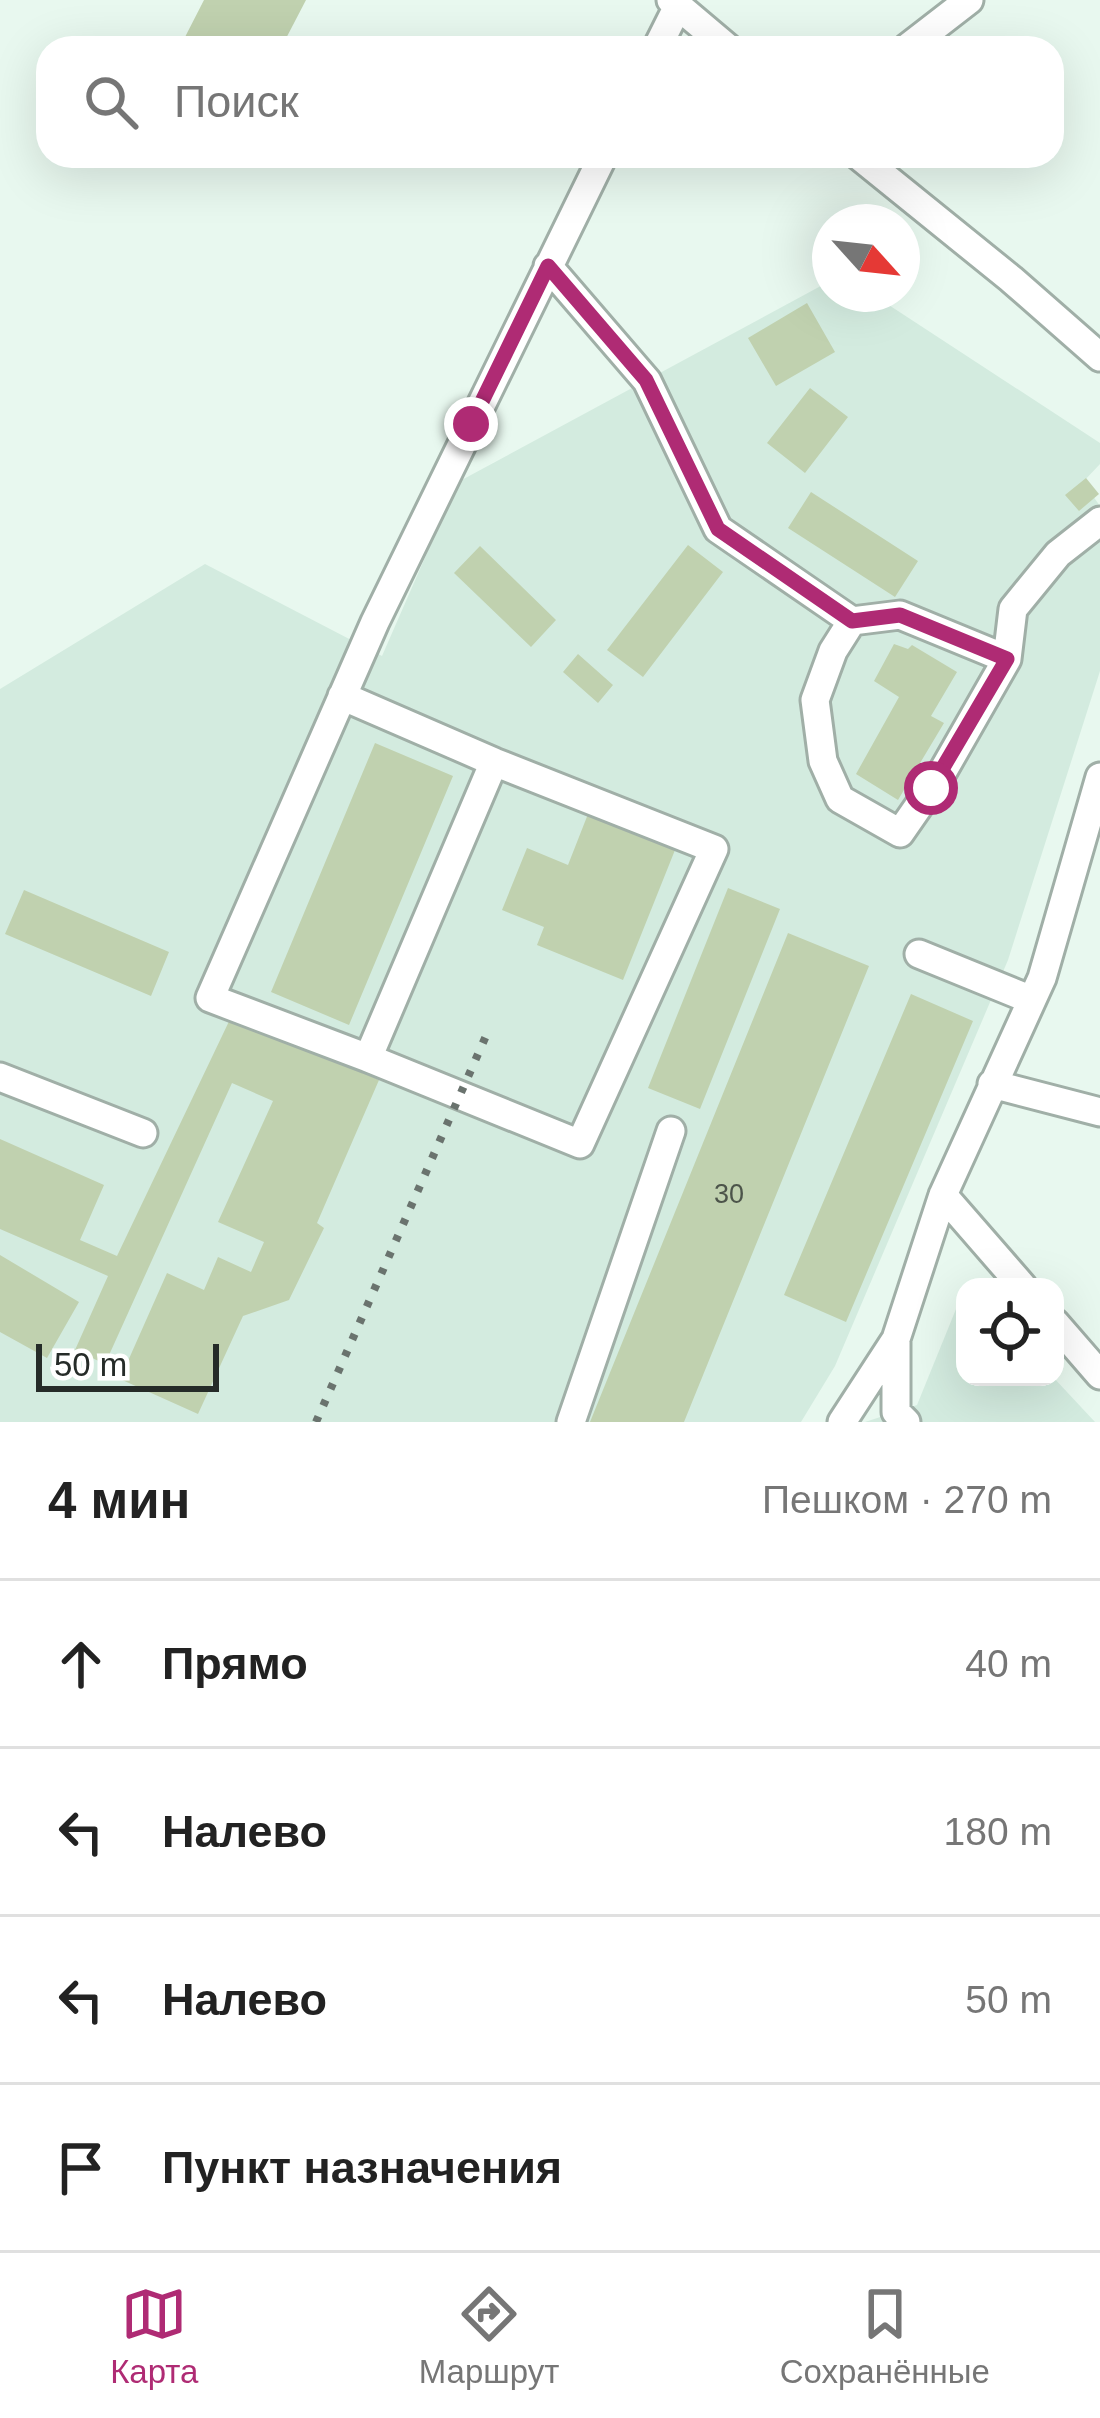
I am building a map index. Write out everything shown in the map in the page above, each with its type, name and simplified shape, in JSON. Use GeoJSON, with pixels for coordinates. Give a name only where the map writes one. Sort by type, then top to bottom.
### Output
{"type":"FeatureCollection","features":[{"type":"Feature","properties":{"kind":"street"},"geometry":{"type":"LineString","coordinates":[[922,36],[969,0]]}},
{"type":"Feature","properties":{"kind":"street"},"geometry":{"type":"LineString","coordinates":[[662,36],[675,3],[714,36]]}},
{"type":"Feature","properties":{"kind":"street"},"geometry":{"type":"LineString","coordinates":[[342,696],[715,849],[580,1144],[210,998],[342,696],[597,168]]}},
{"type":"Feature","properties":{"kind":"street"},"geometry":{"type":"LineString","coordinates":[[874,168],[1100,357]]}},
{"type":"Feature","properties":{"kind":"street"},"geometry":{"type":"LineString","coordinates":[[548,266],[646,380],[718,529],[852,621],[900,615],[1007,659]]}},
{"type":"Feature","properties":{"kind":"street"},"geometry":{"type":"LineString","coordinates":[[852,621],[832,651],[815,700],[823,760],[840,799],[900,832],[943,771],[1007,659],[1013,609],[1058,554],[1100,521]]}},
{"type":"Feature","properties":{"kind":"street"},"geometry":{"type":"LineString","coordinates":[[368,1058],[494,762]]}},
{"type":"Feature","properties":{"kind":"street"},"geometry":{"type":"LineString","coordinates":[[842,1422],[896,1339],[943,1196],[1042,978],[1100,777]]}},
{"type":"Feature","properties":{"kind":"street"},"geometry":{"type":"LineString","coordinates":[[919,954],[1032,1000]]}},
{"type":"Feature","properties":{"kind":"street"},"geometry":{"type":"LineString","coordinates":[[0,1077],[143,1132]]}},
{"type":"Feature","properties":{"kind":"street"},"geometry":{"type":"LineString","coordinates":[[992,1084],[1100,1112]]}},
{"type":"Feature","properties":{"kind":"street"},"geometry":{"type":"LineString","coordinates":[[571,1422],[671,1131]]}},
{"type":"Feature","properties":{"kind":"street"},"geometry":{"type":"LineString","coordinates":[[943,1196],[1015,1278]]}},
{"type":"Feature","properties":{"kind":"street"},"geometry":{"type":"LineString","coordinates":[[1064,1333],[1100,1375]]}},
{"type":"Feature","properties":{"kind":"street"},"geometry":{"type":"LineString","coordinates":[[896,1339],[896,1412],[906,1422]]}},
{"type":"Feature","properties":{"kind":"shaded area"},"geometry":{"type":"Polygon","coordinates":[[[812,291],[812,312],[900,312],[1100,443],[1100,464],[1083,482],[1100,506],[1100,671],[1008,960],[835,1366],[801,1422],[0,1422],[0,689],[205,564],[382,656],[458,482],[812,291]]]}},
{"type":"Feature","properties":{"kind":"shaded area"},"geometry":{"type":"Polygon","coordinates":[[[956,1309],[956,1386],[1061,1386],[1095,1422],[865,1422],[917,1405],[956,1309]]]}},
{"type":"Feature","properties":{"kind":"building"},"geometry":{"type":"Polygon","coordinates":[[[204,0],[306,0],[287,36],[186,36],[204,0]]]}},
{"type":"Feature","properties":{"kind":"building"},"geometry":{"type":"Polygon","coordinates":[[[807,303],[835,352],[776,386],[748,338],[807,303]]]}},
{"type":"Feature","properties":{"kind":"building"},"geometry":{"type":"Polygon","coordinates":[[[810,388],[848,417],[805,473],[767,443],[810,388]]]}},
{"type":"Feature","properties":{"kind":"building"},"geometry":{"type":"Polygon","coordinates":[[[1086,478],[1099,494],[1079,511],[1065,495],[1086,478]]]}},
{"type":"Feature","properties":{"kind":"building"},"geometry":{"type":"Polygon","coordinates":[[[811,492],[918,561],[895,597],[788,528],[811,492]]]}},
{"type":"Feature","properties":{"kind":"building"},"geometry":{"type":"Polygon","coordinates":[[[688,545],[723,572],[643,677],[607,650],[688,545]]]}},
{"type":"Feature","properties":{"kind":"building"},"geometry":{"type":"Polygon","coordinates":[[[480,546],[556,620],[531,647],[454,573],[480,546]]]}},
{"type":"Feature","properties":{"kind":"building"},"geometry":{"type":"Polygon","coordinates":[[[894,644],[908,649],[912,645],[957,672],[931,716],[944,723],[898,800],[856,774],[899,697],[874,681],[894,644]]]}},
{"type":"Feature","properties":{"kind":"building"},"geometry":{"type":"Polygon","coordinates":[[[578,654],[613,685],[598,703],[563,672],[578,654]]]}},
{"type":"Feature","properties":{"kind":"building"},"geometry":{"type":"Polygon","coordinates":[[[375,743],[453,776],[349,1025],[271,992],[375,743]]]}},
{"type":"Feature","properties":{"kind":"building"},"geometry":{"type":"Polygon","coordinates":[[[588,814],[675,850],[623,980],[537,945],[544,927],[502,910],[527,848],[568,865],[588,814]]]}},
{"type":"Feature","properties":{"kind":"building"},"geometry":{"type":"Polygon","coordinates":[[[728,888],[780,909],[700,1109],[648,1088],[728,888]]]}},
{"type":"Feature","properties":{"kind":"building"},"geometry":{"type":"Polygon","coordinates":[[[24,890],[169,952],[151,996],[5,934],[24,890]]]}},
{"type":"Feature","properties":{"kind":"building"},"geometry":{"type":"Polygon","coordinates":[[[788,933],[869,966],[684,1422],[590,1422],[788,933]]]}},
{"type":"Feature","properties":{"kind":"building"},"geometry":{"type":"Polygon","coordinates":[[[911,994],[973,1021],[846,1322],[784,1295],[911,994]]]}},
{"type":"Feature","properties":{"kind":"building"},"geometry":{"type":"Polygon","coordinates":[[[233,1013],[379,1080],[317,1223],[324,1228],[289,1300],[243,1316],[198,1414],[120,1379],[167,1273],[204,1290],[218,1257],[251,1272],[264,1242],[218,1222],[273,1101],[232,1083],[105,1364],[75,1350],[108,1276],[0,1229],[0,1139],[104,1185],[80,1240],[117,1256],[233,1013]]]}},
{"type":"Feature","properties":{"kind":"building"},"geometry":{"type":"Polygon","coordinates":[[[0,1255],[79,1302],[47,1358],[0,1332],[0,1255]]]}},
{"type":"Feature","properties":{"kind":"railway"},"geometry":{"type":"LineString","coordinates":[[316,1422],[489,1029]]}},
{"type":"Feature","properties":{"kind":"route"},"geometry":{"type":"LineString","coordinates":[[471,424],[548,266],[646,380],[718,529],[852,621],[900,615],[1007,659],[931,788]]}}]}
